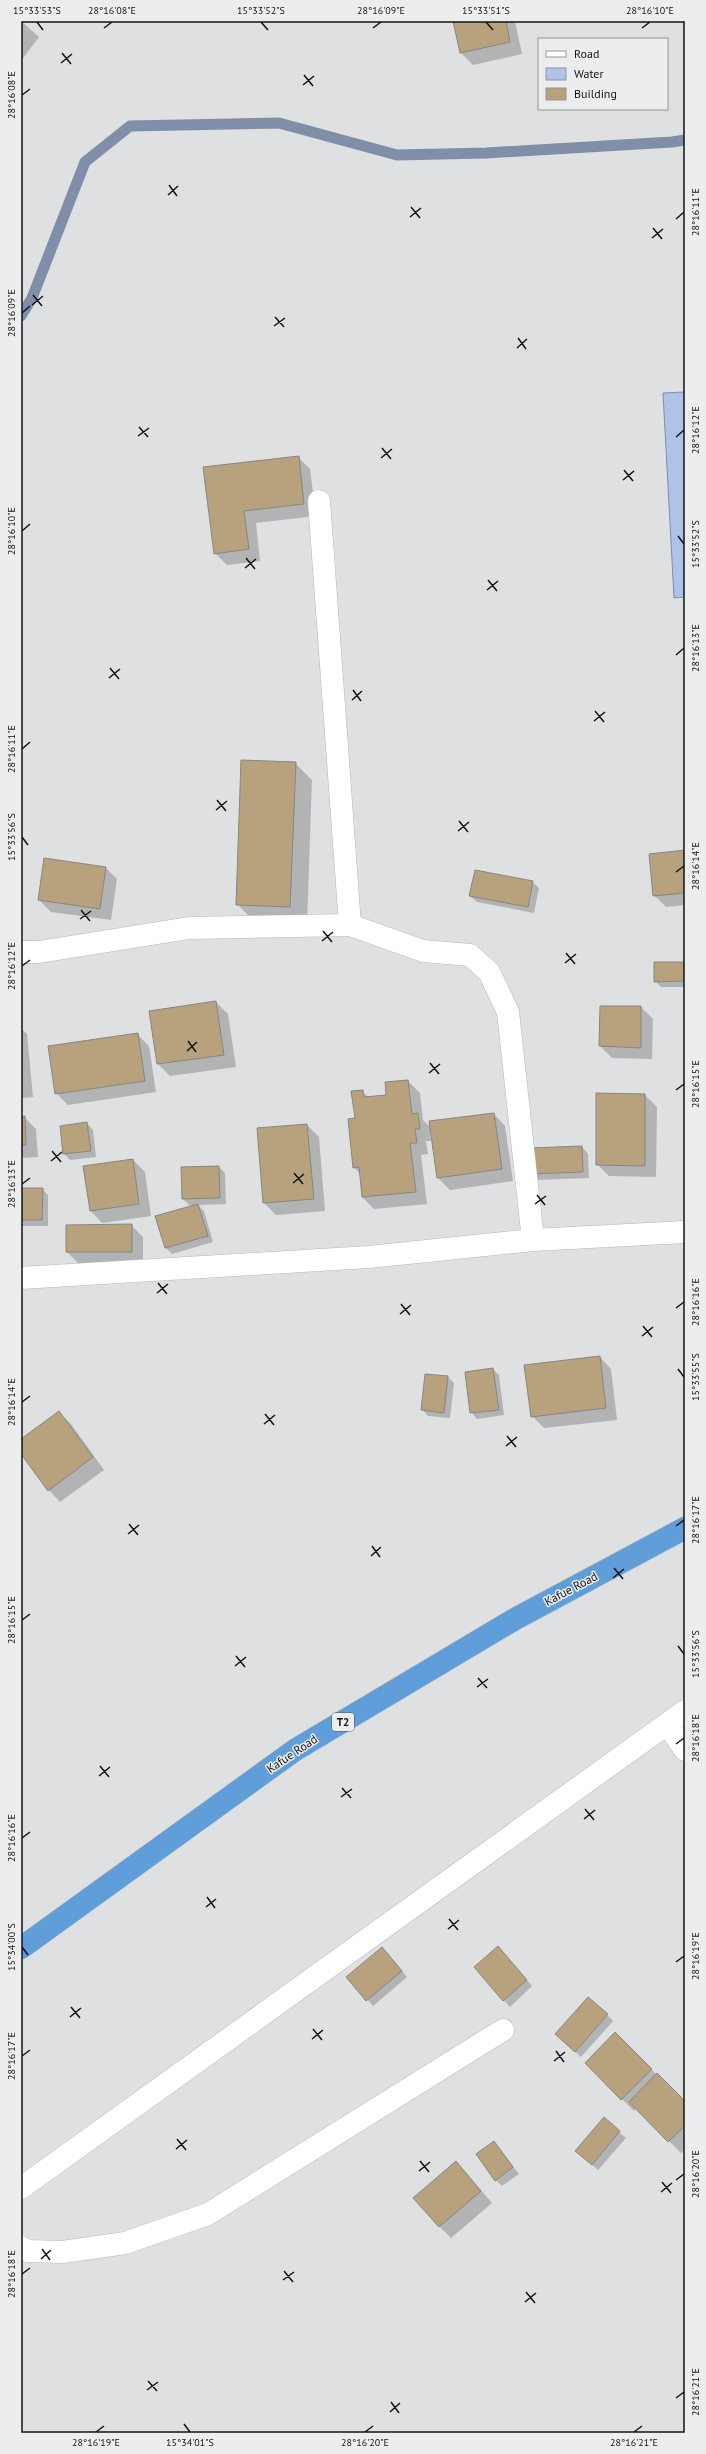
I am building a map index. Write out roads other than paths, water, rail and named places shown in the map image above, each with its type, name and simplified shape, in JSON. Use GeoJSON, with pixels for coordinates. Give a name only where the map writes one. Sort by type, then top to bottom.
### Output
{"type":"FeatureCollection","features":[{"type":"Feature","properties":{"kind":"highway","name":"Kafue Road"},"geometry":{"type":"LineString","coordinates":[[21,1948],[295,1750],[515,1619],[685,1528]]}},
{"type":"Feature","properties":{"kind":"street"},"geometry":{"type":"LineString","coordinates":[[319,501],[350,925]]}},
{"type":"Feature","properties":{"kind":"street"},"geometry":{"type":"LineString","coordinates":[[21,952],[38,952],[189,928],[350,925],[423,951],[470,955],[489,972],[508,1012],[533,1240]]}},
{"type":"Feature","properties":{"kind":"street"},"geometry":{"type":"LineString","coordinates":[[21,1278],[369,1257],[533,1240],[685,1232]]}},
{"type":"Feature","properties":{"kind":"street"},"geometry":{"type":"LineString","coordinates":[[21,2188],[685,1711]]}},
{"type":"Feature","properties":{"kind":"street"},"geometry":{"type":"LineString","coordinates":[[667,1724],[685,1750]]}},
{"type":"Feature","properties":{"kind":"street"},"geometry":{"type":"LineString","coordinates":[[21,2247],[28,2251],[63,2252],[124,2243],[208,2214],[503,2030]]}},
{"type":"Feature","properties":{"kind":"water"},"geometry":{"type":"Polygon","coordinates":[[[685,392],[685,597],[674,598],[663,393],[685,392]]]}},
{"type":"Feature","properties":{"kind":"waterway"},"geometry":{"type":"LineString","coordinates":[[21,316],[32,298],[85,162],[130,126],[279,123],[397,155],[486,153],[685,140]]}}]}
